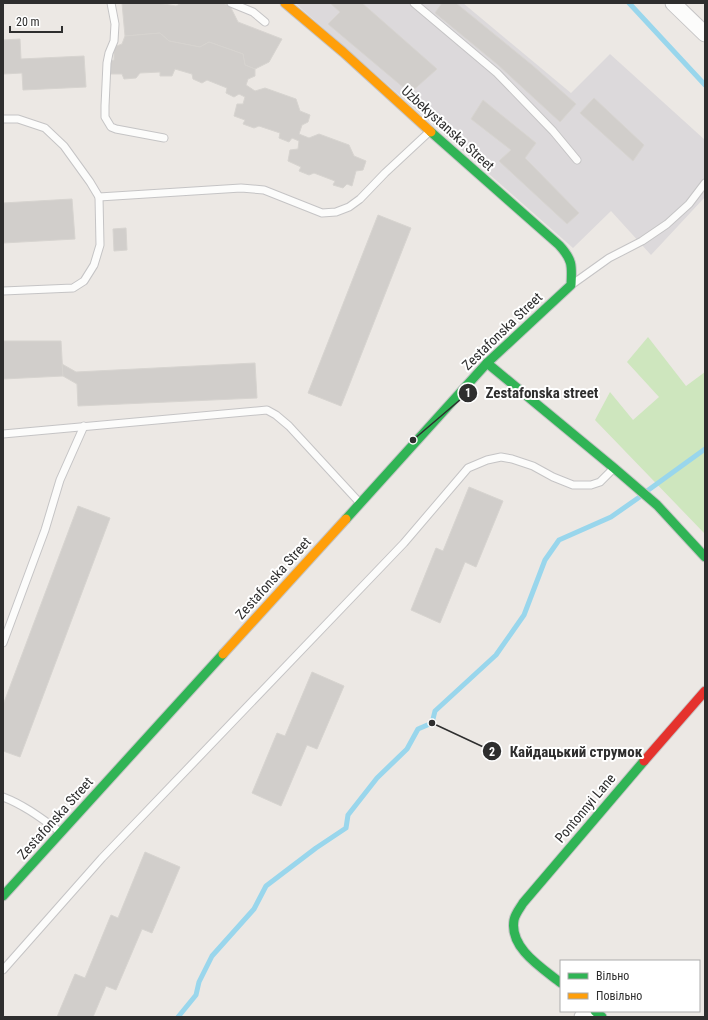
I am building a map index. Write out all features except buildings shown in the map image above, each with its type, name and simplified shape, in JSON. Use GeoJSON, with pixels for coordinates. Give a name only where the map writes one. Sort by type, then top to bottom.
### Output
{"type":"FeatureCollection","features":[{"type":"Feature","properties":{"kind":"street","name":"Uzbekystanska Street"},"geometry":{"type":"LineString","coordinates":[[285,3],[343,52],[429,131],[541,228],[565,251],[572,270],[571,285]]}},
{"type":"Feature","properties":{"kind":"street"},"geometry":{"type":"LineString","coordinates":[[673,3],[705,34]]}},
{"type":"Feature","properties":{"kind":"street","name":"Zestafonska Street"},"geometry":{"type":"LineString","coordinates":[[3,896],[487,363],[571,285]]}},
{"type":"Feature","properties":{"kind":"street"},"geometry":{"type":"LineString","coordinates":[[487,363],[657,505],[705,556]]}},
{"type":"Feature","properties":{"kind":"street","name":"Pontonnyi Lane"},"geometry":{"type":"LineString","coordinates":[[560,982],[526,954],[514,932],[514,919],[523,903],[705,691]]}},
{"type":"Feature","properties":{"kind":"lane"},"geometry":{"type":"LineString","coordinates":[[111,3],[115,24],[114,41],[107,63],[105,106],[106,117],[111,127],[116,129],[164,138]]}},
{"type":"Feature","properties":{"kind":"lane"},"geometry":{"type":"LineString","coordinates":[[231,3],[253,12],[265,22]]}},
{"type":"Feature","properties":{"kind":"lane"},"geometry":{"type":"LineString","coordinates":[[414,3],[497,73],[553,131],[577,160]]}},
{"type":"Feature","properties":{"kind":"lane"},"geometry":{"type":"LineString","coordinates":[[3,119],[18,120],[45,128],[64,146],[99,197],[100,245],[94,265],[84,281],[74,288],[3,291]]}},
{"type":"Feature","properties":{"kind":"lane"},"geometry":{"type":"LineString","coordinates":[[99,197],[241,188],[264,190],[322,213],[336,212],[349,207],[360,199],[429,131]]}},
{"type":"Feature","properties":{"kind":"lane"},"geometry":{"type":"LineString","coordinates":[[571,285],[609,258],[642,241],[668,224],[688,204],[705,183]]}},
{"type":"Feature","properties":{"kind":"lane"},"geometry":{"type":"LineString","coordinates":[[3,434],[267,410],[276,415],[289,426],[360,503]]}},
{"type":"Feature","properties":{"kind":"lane"},"geometry":{"type":"LineString","coordinates":[[3,643],[45,530],[60,480],[84,426]]}},
{"type":"Feature","properties":{"kind":"lane"},"geometry":{"type":"LineString","coordinates":[[3,970],[102,858],[404,543],[468,468],[488,460],[501,457],[533,466],[553,477],[573,485],[591,485],[600,482],[614,468]]}},
{"type":"Feature","properties":{"kind":"lane"},"geometry":{"type":"LineString","coordinates":[[3,797],[38,815],[60,832]]}},
{"type":"Feature","properties":{"kind":"shaded area"},"geometry":{"type":"Polygon","coordinates":[[[295,3],[463,3],[571,93],[610,54],[705,140],[705,197],[651,255],[611,211],[573,248],[295,3]]]}},
{"type":"Feature","properties":{"kind":"green space"},"geometry":{"type":"Polygon","coordinates":[[[648,337],[686,386],[705,372],[705,534],[595,420],[610,392],[633,420],[659,397],[627,362],[648,337]]]}},
{"type":"Feature","properties":{"kind":"waterway"},"geometry":{"type":"LineString","coordinates":[[629,3],[705,85]]}},
{"type":"Feature","properties":{"kind":"waterway"},"geometry":{"type":"LineString","coordinates":[[647,491],[705,449]]}},
{"type":"Feature","properties":{"kind":"waterway"},"geometry":{"type":"LineString","coordinates":[[178,1017],[196,995],[199,982],[212,956],[254,909],[266,886],[316,848],[346,828],[348,815],[377,778],[407,749],[418,729],[432,723],[435,711],[496,655],[524,615],[545,560],[559,540],[611,517],[641,496]]}},
{"type":"Feature","properties":{"kind":"traffic: fast"},"geometry":{"type":"LineString","coordinates":[[346,519],[487,363],[571,285],[571,264],[567,255],[559,245],[431,132]]}},
{"type":"Feature","properties":{"kind":"traffic: fast"},"geometry":{"type":"LineString","coordinates":[[487,363],[657,505],[705,557]]}},
{"type":"Feature","properties":{"kind":"traffic: fast"},"geometry":{"type":"LineString","coordinates":[[3,896],[223,654]]}},
{"type":"Feature","properties":{"kind":"traffic: fast"},"geometry":{"type":"LineString","coordinates":[[560,982],[536,964],[522,948],[517,940],[514,930],[516,913],[644,761]]}},
{"type":"Feature","properties":{"kind":"traffic: fast"},"geometry":{"type":"LineString","coordinates":[[596,1012],[602,1017]]}},
{"type":"Feature","properties":{"kind":"traffic: slow"},"geometry":{"type":"LineString","coordinates":[[285,3],[343,52],[431,132]]}},
{"type":"Feature","properties":{"kind":"traffic: slow"},"geometry":{"type":"LineString","coordinates":[[223,654],[346,519]]}},
{"type":"Feature","properties":{"kind":"traffic: jam"},"geometry":{"type":"LineString","coordinates":[[644,761],[705,691]]}},
{"type":"Feature","properties":{"kind":"place","name":"Zestafonska street"},"geometry":{"type":"Point","coordinates":[413,440]}},
{"type":"Feature","properties":{"kind":"place","name":"Кайдацький струмок"},"geometry":{"type":"Point","coordinates":[432,723]}}]}
